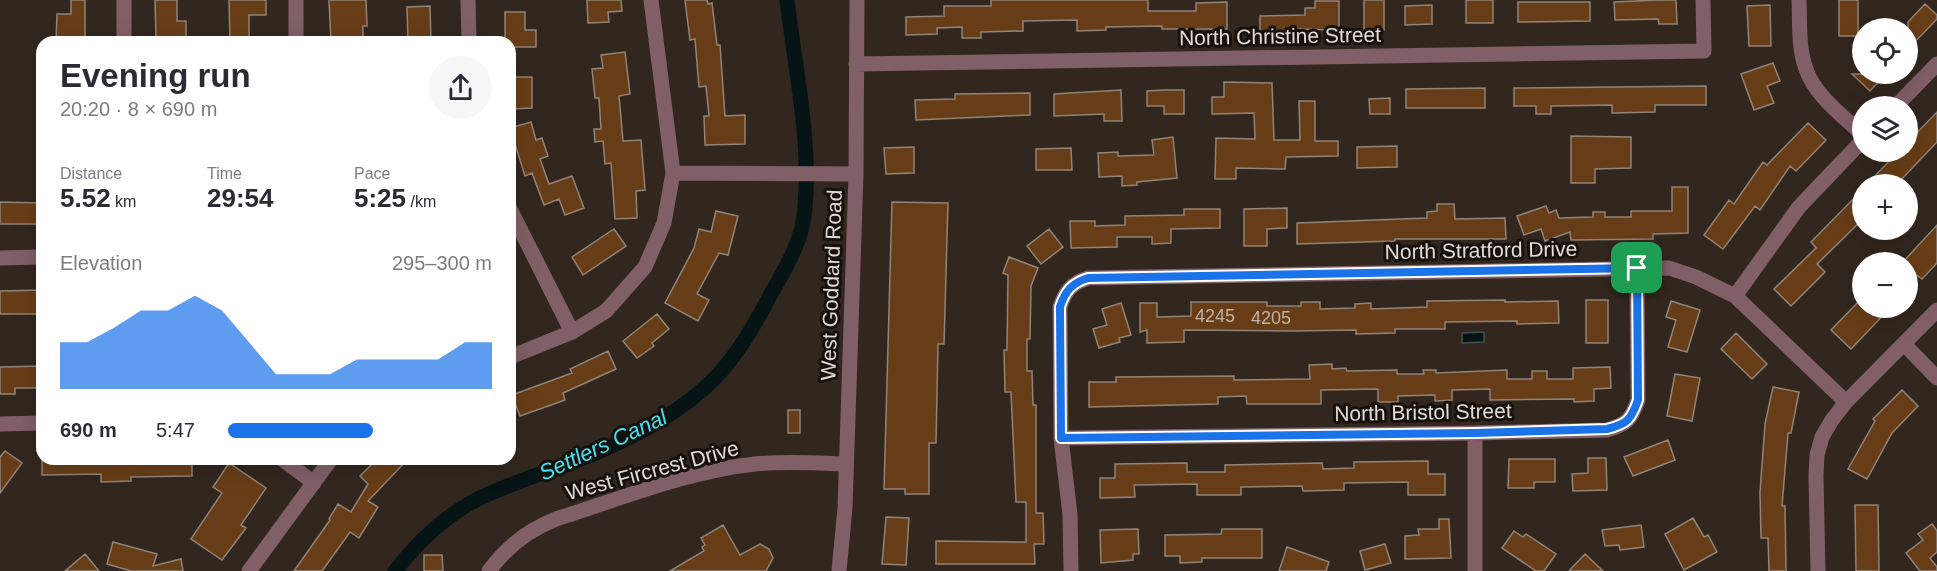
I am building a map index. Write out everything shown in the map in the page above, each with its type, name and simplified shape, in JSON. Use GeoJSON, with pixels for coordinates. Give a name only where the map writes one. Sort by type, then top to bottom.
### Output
{"type":"FeatureCollection","features":[{"type":"Feature","properties":{"kind":"street"},"geometry":{"type":"LineString","coordinates":[[124,0],[124,36]]}},
{"type":"Feature","properties":{"kind":"street"},"geometry":{"type":"LineString","coordinates":[[296,0],[297,36]]}},
{"type":"Feature","properties":{"kind":"street"},"geometry":{"type":"LineString","coordinates":[[468,0],[469,36]]}},
{"type":"Feature","properties":{"kind":"street"},"geometry":{"type":"LineString","coordinates":[[516,355],[572,332],[606,311],[645,267],[664,223],[673,173],[651,0]]}},
{"type":"Feature","properties":{"kind":"street","name":"West Goddard Road"},"geometry":{"type":"LineString","coordinates":[[839,571],[845,508],[856,174],[857,0]]}},
{"type":"Feature","properties":{"kind":"street","name":"North Christine Street"},"geometry":{"type":"LineString","coordinates":[[856,64],[1704,51],[1703,0]]}},
{"type":"Feature","properties":{"kind":"street"},"geometry":{"type":"LineString","coordinates":[[1799,0],[1800,39],[1806,70],[1821,95],[1852,125]]}},
{"type":"Feature","properties":{"kind":"street"},"geometry":{"type":"LineString","coordinates":[[1906,96],[1937,64]]}},
{"type":"Feature","properties":{"kind":"street"},"geometry":{"type":"LineString","coordinates":[[1735,296],[1799,207],[1852,152]]}},
{"type":"Feature","properties":{"kind":"street"},"geometry":{"type":"LineString","coordinates":[[673,173],[856,174]]}},
{"type":"Feature","properties":{"kind":"street"},"geometry":{"type":"LineString","coordinates":[[516,221],[572,332]]}},
{"type":"Feature","properties":{"kind":"street"},"geometry":{"type":"LineString","coordinates":[[0,258],[36,257]]}},
{"type":"Feature","properties":{"kind":"street","name":"North Bristol Street"},"geometry":{"type":"LineString","coordinates":[[1061,438],[1475,433],[1607,429],[1623,425],[1632,416],[1638,400],[1637,268]]}},
{"type":"Feature","properties":{"kind":"street","name":"North Stratford Drive"},"geometry":{"type":"LineString","coordinates":[[1061,438],[1060,307],[1063,296],[1070,287],[1088,278],[1669,268],[1696,277],[1735,296],[1846,402]]}},
{"type":"Feature","properties":{"kind":"street"},"geometry":{"type":"LineString","coordinates":[[1818,571],[1816,476],[1817,455],[1822,437],[1846,402],[1937,310]]}},
{"type":"Feature","properties":{"kind":"street"},"geometry":{"type":"LineString","coordinates":[[1904,344],[1937,378]]}},
{"type":"Feature","properties":{"kind":"street"},"geometry":{"type":"LineString","coordinates":[[0,424],[36,423]]}},
{"type":"Feature","properties":{"kind":"street"},"geometry":{"type":"LineString","coordinates":[[1474,571],[1475,433]]}},
{"type":"Feature","properties":{"kind":"street"},"geometry":{"type":"LineString","coordinates":[[1061,438],[1070,514],[1071,571]]}},
{"type":"Feature","properties":{"kind":"street","name":"West Fircrest Drive"},"geometry":{"type":"LineString","coordinates":[[489,571],[500,556],[518,539],[536,527],[694,476],[755,464],[790,462],[846,464]]}},
{"type":"Feature","properties":{"kind":"street"},"geometry":{"type":"LineString","coordinates":[[290,465],[314,483]]}},
{"type":"Feature","properties":{"kind":"street"},"geometry":{"type":"LineString","coordinates":[[249,571],[327,465]]}},
{"type":"Feature","properties":{"kind":"shaded area"},"geometry":{"type":"Polygon","coordinates":[[[1484,332],[1484,342],[1462,343],[1462,333],[1484,332]]]}},
{"type":"Feature","properties":{"kind":"building"},"geometry":{"type":"Polygon","coordinates":[[[71,0],[85,0],[85,36],[56,36],[57,14],[71,14],[71,0]]]}},
{"type":"Feature","properties":{"kind":"building"},"geometry":{"type":"Polygon","coordinates":[[[155,0],[177,0],[177,21],[186,21],[186,36],[156,36],[155,0]]]}},
{"type":"Feature","properties":{"kind":"building"},"geometry":{"type":"Polygon","coordinates":[[[229,0],[266,0],[266,15],[249,15],[249,36],[230,36],[229,0]]]}},
{"type":"Feature","properties":{"kind":"building"},"geometry":{"type":"Polygon","coordinates":[[[329,0],[366,0],[367,26],[363,26],[363,36],[331,36],[329,0]]]}},
{"type":"Feature","properties":{"kind":"building"},"geometry":{"type":"Polygon","coordinates":[[[587,0],[621,0],[622,11],[608,12],[609,22],[588,23],[587,0]]]}},
{"type":"Feature","properties":{"kind":"building"},"geometry":{"type":"Polygon","coordinates":[[[685,0],[707,0],[708,4],[712,3],[717,45],[720,45],[725,116],[745,115],[745,144],[705,145],[704,116],[709,116],[706,86],[699,87],[695,39],[690,40],[685,0]]]}},
{"type":"Feature","properties":{"kind":"building"},"geometry":{"type":"Polygon","coordinates":[[[991,0],[1148,0],[1148,11],[1196,11],[1196,3],[1227,2],[1227,29],[1162,29],[1162,26],[1106,27],[1106,30],[1077,31],[1077,20],[1023,21],[1023,31],[981,32],[981,38],[962,38],[962,27],[937,28],[937,34],[906,35],[906,17],[944,16],[944,6],[991,6],[991,0]]]}},
{"type":"Feature","properties":{"kind":"building"},"geometry":{"type":"Polygon","coordinates":[[[1364,0],[1384,0],[1384,30],[1364,30],[1364,0]]]}},
{"type":"Feature","properties":{"kind":"building"},"geometry":{"type":"Polygon","coordinates":[[[1466,0],[1493,0],[1493,23],[1466,23],[1466,0]]]}},
{"type":"Feature","properties":{"kind":"building"},"geometry":{"type":"Polygon","coordinates":[[[1676,0],[1677,24],[1659,24],[1658,19],[1615,20],[1614,2],[1676,0]]]}},
{"type":"Feature","properties":{"kind":"building"},"geometry":{"type":"Polygon","coordinates":[[[1839,0],[1858,0],[1858,18],[1852,18],[1852,36],[1839,36],[1839,0]]]}},
{"type":"Feature","properties":{"kind":"building"},"geometry":{"type":"Polygon","coordinates":[[[1315,1],[1339,1],[1339,30],[1292,29],[1292,33],[1260,34],[1260,16],[1305,15],[1305,8],[1315,8],[1315,1]]]}},
{"type":"Feature","properties":{"kind":"building"},"geometry":{"type":"Polygon","coordinates":[[[1518,2],[1590,2],[1590,21],[1518,22],[1518,2]]]}},
{"type":"Feature","properties":{"kind":"building"},"geometry":{"type":"Polygon","coordinates":[[[1925,4],[1937,15],[1937,19],[1918,39],[1918,18],[1912,18],[1925,4]]]}},
{"type":"Feature","properties":{"kind":"building"},"geometry":{"type":"Polygon","coordinates":[[[1432,5],[1432,24],[1405,25],[1405,6],[1432,5]]]}},
{"type":"Feature","properties":{"kind":"building"},"geometry":{"type":"Polygon","coordinates":[[[1770,5],[1771,46],[1749,46],[1747,6],[1770,5]]]}},
{"type":"Feature","properties":{"kind":"building"},"geometry":{"type":"Polygon","coordinates":[[[430,6],[431,36],[408,36],[407,7],[430,6]]]}},
{"type":"Feature","properties":{"kind":"building"},"geometry":{"type":"Polygon","coordinates":[[[505,12],[525,12],[525,30],[536,30],[536,47],[516,47],[516,36],[505,36],[505,12]]]}},
{"type":"Feature","properties":{"kind":"building"},"geometry":{"type":"Polygon","coordinates":[[[625,52],[630,94],[619,96],[623,141],[641,140],[645,190],[636,191],[637,218],[615,219],[611,163],[605,164],[603,141],[595,142],[594,129],[601,129],[599,98],[595,98],[592,69],[603,68],[601,55],[625,52]]]}},
{"type":"Feature","properties":{"kind":"building"},"geometry":{"type":"Polygon","coordinates":[[[1773,63],[1780,81],[1767,86],[1774,103],[1754,110],[1741,74],[1773,63]]]}},
{"type":"Feature","properties":{"kind":"building"},"geometry":{"type":"Polygon","coordinates":[[[516,77],[532,77],[532,108],[516,109],[516,77]]]}},
{"type":"Feature","properties":{"kind":"building"},"geometry":{"type":"Polygon","coordinates":[[[1224,82],[1272,83],[1274,140],[1300,140],[1299,101],[1315,101],[1315,141],[1338,141],[1338,156],[1286,157],[1285,169],[1236,168],[1236,179],[1215,179],[1216,138],[1255,139],[1254,113],[1212,114],[1212,97],[1224,97],[1224,82]]]}},
{"type":"Feature","properties":{"kind":"building"},"geometry":{"type":"Polygon","coordinates":[[[1863,84],[1877,84],[1870,91],[1863,84]]]}},
{"type":"Feature","properties":{"kind":"building"},"geometry":{"type":"Polygon","coordinates":[[[1706,86],[1706,105],[1655,105],[1655,112],[1612,113],[1612,105],[1551,106],[1551,114],[1536,114],[1536,106],[1514,106],[1514,88],[1706,86]]]}},
{"type":"Feature","properties":{"kind":"building"},"geometry":{"type":"Polygon","coordinates":[[[1485,88],[1485,108],[1406,108],[1406,89],[1485,88]]]}},
{"type":"Feature","properties":{"kind":"building"},"geometry":{"type":"Polygon","coordinates":[[[1121,90],[1122,121],[1104,121],[1104,114],[1054,116],[1054,94],[1121,90]]]}},
{"type":"Feature","properties":{"kind":"building"},"geometry":{"type":"Polygon","coordinates":[[[1184,90],[1184,114],[1164,114],[1164,106],[1147,106],[1147,91],[1184,90]]]}},
{"type":"Feature","properties":{"kind":"building"},"geometry":{"type":"Polygon","coordinates":[[[1030,93],[1030,115],[916,120],[915,100],[955,99],[955,94],[1030,93]]]}},
{"type":"Feature","properties":{"kind":"building"},"geometry":{"type":"Polygon","coordinates":[[[1390,98],[1390,114],[1370,114],[1369,99],[1390,98]]]}},
{"type":"Feature","properties":{"kind":"building"},"geometry":{"type":"Polygon","coordinates":[[[1937,112],[1937,142],[1918,162],[1918,132],[1937,112]]]}},
{"type":"Feature","properties":{"kind":"building"},"geometry":{"type":"Polygon","coordinates":[[[531,122],[536,140],[542,138],[548,156],[540,159],[549,184],[572,176],[584,208],[565,215],[559,199],[544,205],[532,173],[525,176],[516,147],[516,126],[531,122]]]}},
{"type":"Feature","properties":{"kind":"building"},"geometry":{"type":"Polygon","coordinates":[[[1808,123],[1826,140],[1796,171],[1790,166],[1760,210],[1755,206],[1723,249],[1704,235],[1729,200],[1734,204],[1763,162],[1767,165],[1808,123]]]}},
{"type":"Feature","properties":{"kind":"building"},"geometry":{"type":"Polygon","coordinates":[[[1571,136],[1631,137],[1631,168],[1595,169],[1595,183],[1571,183],[1571,136]]]}},
{"type":"Feature","properties":{"kind":"building"},"geometry":{"type":"Polygon","coordinates":[[[1173,137],[1177,178],[1122,186],[1122,176],[1099,177],[1098,153],[1118,152],[1118,156],[1154,155],[1152,140],[1173,137]]]}},
{"type":"Feature","properties":{"kind":"building"},"geometry":{"type":"Polygon","coordinates":[[[1397,146],[1397,167],[1357,168],[1357,147],[1397,146]]]}},
{"type":"Feature","properties":{"kind":"building"},"geometry":{"type":"Polygon","coordinates":[[[914,147],[914,173],[886,174],[884,148],[914,147]]]}},
{"type":"Feature","properties":{"kind":"building"},"geometry":{"type":"Polygon","coordinates":[[[1071,148],[1072,170],[1036,170],[1036,149],[1071,148]]]}},
{"type":"Feature","properties":{"kind":"building"},"geometry":{"type":"Polygon","coordinates":[[[1888,162],[1918,162],[1907,174],[1877,174],[1888,162]]]}},
{"type":"Feature","properties":{"kind":"building"},"geometry":{"type":"Polygon","coordinates":[[[1672,187],[1688,187],[1688,233],[1653,234],[1653,239],[1571,240],[1570,232],[1545,241],[1541,229],[1524,235],[1517,216],[1546,206],[1549,213],[1556,210],[1559,218],[1593,217],[1593,212],[1605,212],[1605,217],[1631,217],[1631,211],[1672,211],[1672,187]]]}},
{"type":"Feature","properties":{"kind":"building"},"geometry":{"type":"Polygon","coordinates":[[[1852,200],[1852,230],[1817,264],[1825,272],[1791,306],[1774,289],[1816,248],[1811,242],[1852,200]]]}},
{"type":"Feature","properties":{"kind":"building"},"geometry":{"type":"Polygon","coordinates":[[[0,202],[36,203],[36,224],[0,224],[0,202]]]}},
{"type":"Feature","properties":{"kind":"building"},"geometry":{"type":"Polygon","coordinates":[[[892,202],[948,203],[944,344],[938,344],[936,443],[929,443],[929,494],[905,494],[905,489],[884,489],[892,202]]]}},
{"type":"Feature","properties":{"kind":"building"},"geometry":{"type":"Polygon","coordinates":[[[1437,204],[1454,204],[1455,219],[1505,218],[1506,239],[1395,239],[1395,241],[1297,244],[1297,223],[1427,218],[1427,212],[1437,211],[1437,204]]]}},
{"type":"Feature","properties":{"kind":"building"},"geometry":{"type":"Polygon","coordinates":[[[1287,208],[1287,228],[1267,229],[1267,246],[1244,246],[1244,209],[1287,208]]]}},
{"type":"Feature","properties":{"kind":"building"},"geometry":{"type":"Polygon","coordinates":[[[1184,209],[1220,209],[1220,228],[1171,229],[1171,243],[1152,244],[1152,237],[1117,237],[1117,247],[1071,248],[1070,221],[1095,221],[1095,226],[1125,225],[1125,216],[1184,215],[1184,209]]]}},
{"type":"Feature","properties":{"kind":"building"},"geometry":{"type":"Polygon","coordinates":[[[716,211],[738,216],[728,255],[719,253],[697,294],[709,300],[698,321],[665,303],[694,248],[699,229],[711,232],[716,211]]]}},
{"type":"Feature","properties":{"kind":"building"},"geometry":{"type":"Polygon","coordinates":[[[1937,225],[1937,263],[1922,279],[1918,276],[1918,252],[1912,252],[1937,225]]]}},
{"type":"Feature","properties":{"kind":"building"},"geometry":{"type":"Polygon","coordinates":[[[614,229],[626,246],[583,275],[572,257],[614,229]]]}},
{"type":"Feature","properties":{"kind":"building"},"geometry":{"type":"Polygon","coordinates":[[[1049,229],[1063,247],[1041,264],[1027,246],[1049,229]]]}},
{"type":"Feature","properties":{"kind":"building"},"geometry":{"type":"Polygon","coordinates":[[[1009,257],[1038,268],[1031,286],[1027,371],[1032,371],[1033,405],[1036,405],[1036,513],[1043,513],[1044,544],[1034,544],[1035,564],[936,564],[936,541],[1026,542],[1026,502],[1016,502],[1011,392],[1005,392],[1004,350],[1007,350],[1008,275],[1003,273],[1009,257]]]}},
{"type":"Feature","properties":{"kind":"building"},"geometry":{"type":"Polygon","coordinates":[[[36,290],[36,314],[0,314],[0,291],[36,290]]]}},
{"type":"Feature","properties":{"kind":"building"},"geometry":{"type":"Polygon","coordinates":[[[1505,300],[1505,302],[1558,301],[1559,323],[1445,322],[1445,329],[1395,329],[1395,333],[1356,334],[1356,330],[1184,330],[1184,342],[1147,343],[1147,330],[1140,332],[1140,303],[1157,303],[1157,317],[1191,316],[1191,302],[1267,302],[1267,306],[1301,306],[1301,302],[1320,302],[1320,309],[1355,308],[1355,304],[1371,303],[1371,309],[1427,307],[1427,301],[1505,300]]]}},
{"type":"Feature","properties":{"kind":"building"},"geometry":{"type":"Polygon","coordinates":[[[1586,300],[1608,300],[1608,343],[1586,343],[1586,300]]]}},
{"type":"Feature","properties":{"kind":"building"},"geometry":{"type":"Polygon","coordinates":[[[1671,301],[1700,310],[1687,352],[1668,347],[1676,320],[1666,317],[1671,301]]]}},
{"type":"Feature","properties":{"kind":"building"},"geometry":{"type":"Polygon","coordinates":[[[1121,303],[1131,335],[1119,338],[1120,342],[1099,348],[1093,329],[1107,325],[1102,309],[1121,303]]]}},
{"type":"Feature","properties":{"kind":"building"},"geometry":{"type":"Polygon","coordinates":[[[1852,308],[1852,318],[1880,318],[1851,349],[1831,330],[1852,308]]]}},
{"type":"Feature","properties":{"kind":"building"},"geometry":{"type":"Polygon","coordinates":[[[657,314],[669,329],[652,343],[654,346],[637,358],[623,341],[657,314]]]}},
{"type":"Feature","properties":{"kind":"building"},"geometry":{"type":"Polygon","coordinates":[[[1736,333],[1767,364],[1752,379],[1721,349],[1736,333]]]}},
{"type":"Feature","properties":{"kind":"building"},"geometry":{"type":"Polygon","coordinates":[[[608,351],[616,369],[563,393],[565,400],[520,416],[516,406],[516,394],[572,373],[570,369],[608,351]]]}},
{"type":"Feature","properties":{"kind":"building"},"geometry":{"type":"Polygon","coordinates":[[[1332,364],[1332,369],[1397,370],[1397,374],[1424,374],[1423,370],[1436,370],[1436,373],[1507,370],[1507,379],[1532,379],[1532,371],[1547,371],[1547,379],[1573,379],[1573,368],[1610,367],[1611,388],[1594,389],[1594,401],[1574,402],[1574,399],[1490,400],[1490,389],[1452,390],[1452,400],[1435,401],[1435,395],[1398,396],[1398,402],[1378,402],[1378,389],[1321,390],[1321,404],[1247,404],[1246,396],[1218,397],[1218,404],[1089,407],[1089,382],[1116,382],[1116,377],[1234,376],[1234,380],[1310,379],[1309,365],[1332,364]]]}},
{"type":"Feature","properties":{"kind":"building"},"geometry":{"type":"Polygon","coordinates":[[[36,366],[36,388],[15,388],[15,394],[0,394],[0,367],[36,366]]]}},
{"type":"Feature","properties":{"kind":"building"},"geometry":{"type":"Polygon","coordinates":[[[1675,374],[1700,378],[1692,421],[1667,416],[1675,374]]]}},
{"type":"Feature","properties":{"kind":"building"},"geometry":{"type":"Polygon","coordinates":[[[1773,387],[1799,392],[1791,433],[1788,433],[1782,506],[1785,506],[1786,571],[1769,571],[1768,538],[1761,538],[1760,492],[1765,424],[1773,387]]]}},
{"type":"Feature","properties":{"kind":"building"},"geometry":{"type":"Polygon","coordinates":[[[1902,390],[1918,406],[1892,433],[1867,479],[1848,469],[1875,421],[1873,419],[1902,390]]]}},
{"type":"Feature","properties":{"kind":"building"},"geometry":{"type":"Polygon","coordinates":[[[788,410],[800,410],[800,433],[788,433],[788,410]]]}},
{"type":"Feature","properties":{"kind":"building"},"geometry":{"type":"Polygon","coordinates":[[[1668,440],[1675,460],[1633,476],[1624,457],[1668,440]]]}},
{"type":"Feature","properties":{"kind":"building"},"geometry":{"type":"Polygon","coordinates":[[[5,451],[22,463],[0,493],[0,457],[5,451]]]}},
{"type":"Feature","properties":{"kind":"building"},"geometry":{"type":"Polygon","coordinates":[[[1588,458],[1606,458],[1607,490],[1573,491],[1572,474],[1588,473],[1588,458]]]}},
{"type":"Feature","properties":{"kind":"building"},"geometry":{"type":"Polygon","coordinates":[[[1509,459],[1555,459],[1555,482],[1534,482],[1534,488],[1508,488],[1509,459]]]}},
{"type":"Feature","properties":{"kind":"building"},"geometry":{"type":"Polygon","coordinates":[[[1428,461],[1428,474],[1445,474],[1445,495],[1408,495],[1408,482],[1344,483],[1344,490],[1303,491],[1302,486],[1241,487],[1241,495],[1197,495],[1197,484],[1134,485],[1135,497],[1100,498],[1100,478],[1115,478],[1115,464],[1187,463],[1187,472],[1225,472],[1225,465],[1322,463],[1323,469],[1354,468],[1354,462],[1428,461]]]}},
{"type":"Feature","properties":{"kind":"building"},"geometry":{"type":"Polygon","coordinates":[[[42,465],[192,465],[192,476],[131,477],[131,481],[101,482],[101,474],[42,475],[42,465]]]}},
{"type":"Feature","properties":{"kind":"building"},"geometry":{"type":"Polygon","coordinates":[[[228,465],[232,465],[266,488],[241,525],[246,528],[222,560],[191,539],[222,493],[213,487],[228,465]]]}},
{"type":"Feature","properties":{"kind":"building"},"geometry":{"type":"Polygon","coordinates":[[[371,465],[402,465],[368,501],[378,507],[359,538],[350,532],[322,571],[294,571],[330,520],[338,504],[351,512],[368,484],[360,476],[371,465]]]}},
{"type":"Feature","properties":{"kind":"building"},"geometry":{"type":"Polygon","coordinates":[[[1855,505],[1878,505],[1879,571],[1856,571],[1855,505]]]}},
{"type":"Feature","properties":{"kind":"building"},"geometry":{"type":"Polygon","coordinates":[[[886,517],[909,518],[906,565],[882,564],[886,517]]]}},
{"type":"Feature","properties":{"kind":"building"},"geometry":{"type":"Polygon","coordinates":[[[1693,518],[1704,537],[1708,535],[1717,552],[1684,570],[1665,534],[1693,518]]]}},
{"type":"Feature","properties":{"kind":"building"},"geometry":{"type":"Polygon","coordinates":[[[1439,519],[1449,519],[1451,558],[1405,559],[1405,536],[1419,535],[1418,529],[1439,529],[1439,519]]]}},
{"type":"Feature","properties":{"kind":"building"},"geometry":{"type":"Polygon","coordinates":[[[1932,524],[1937,531],[1937,552],[1930,558],[1937,567],[1937,571],[1920,571],[1906,553],[1923,540],[1918,534],[1932,524]]]}},
{"type":"Feature","properties":{"kind":"building"},"geometry":{"type":"Polygon","coordinates":[[[723,525],[740,555],[760,544],[769,549],[773,558],[766,571],[670,571],[704,551],[702,547],[705,545],[701,538],[723,525]]]}},
{"type":"Feature","properties":{"kind":"building"},"geometry":{"type":"Polygon","coordinates":[[[1641,525],[1644,547],[1620,550],[1619,545],[1605,546],[1602,530],[1641,525]]]}},
{"type":"Feature","properties":{"kind":"building"},"geometry":{"type":"Polygon","coordinates":[[[1138,529],[1139,554],[1133,554],[1133,560],[1101,563],[1100,530],[1138,529]]]}},
{"type":"Feature","properties":{"kind":"building"},"geometry":{"type":"Polygon","coordinates":[[[1222,529],[1262,529],[1262,558],[1202,558],[1202,562],[1180,563],[1180,556],[1165,556],[1165,535],[1221,534],[1222,529]]]}},
{"type":"Feature","properties":{"kind":"building"},"geometry":{"type":"Polygon","coordinates":[[[1514,531],[1523,537],[1526,534],[1556,554],[1544,571],[1536,571],[1502,548],[1514,531]]]}},
{"type":"Feature","properties":{"kind":"building"},"geometry":{"type":"Polygon","coordinates":[[[113,542],[157,554],[153,566],[181,559],[183,571],[131,571],[107,564],[113,542]]]}},
{"type":"Feature","properties":{"kind":"building"},"geometry":{"type":"Polygon","coordinates":[[[1385,544],[1391,563],[1365,570],[1360,551],[1385,544]]]}},
{"type":"Feature","properties":{"kind":"building"},"geometry":{"type":"Polygon","coordinates":[[[1287,547],[1329,562],[1326,571],[1279,571],[1287,547]]]}},
{"type":"Feature","properties":{"kind":"building"},"geometry":{"type":"Polygon","coordinates":[[[85,554],[99,571],[65,571],[85,554]]]}},
{"type":"Feature","properties":{"kind":"building"},"geometry":{"type":"Polygon","coordinates":[[[1585,554],[1603,571],[1569,571],[1585,554]]]}},
{"type":"Feature","properties":{"kind":"building"},"geometry":{"type":"Polygon","coordinates":[[[424,555],[442,555],[443,571],[424,571],[424,555]]]}},
{"type":"Feature","properties":{"kind":"waterway","name":"Settlers Canal"},"geometry":{"type":"LineString","coordinates":[[395,571],[430,533],[450,516],[472,502],[501,488],[608,448],[672,413],[714,379],[739,349],[789,262],[804,219],[806,182],[804,130],[787,0]]}},
{"type":"Feature","properties":{"kind":"route"},"geometry":{"type":"LineString","coordinates":[[1637,268],[1638,400],[1632,416],[1623,425],[1607,429],[1475,433],[1061,438],[1060,307],[1063,296],[1070,287],[1088,278],[1637,268]]}}]}
